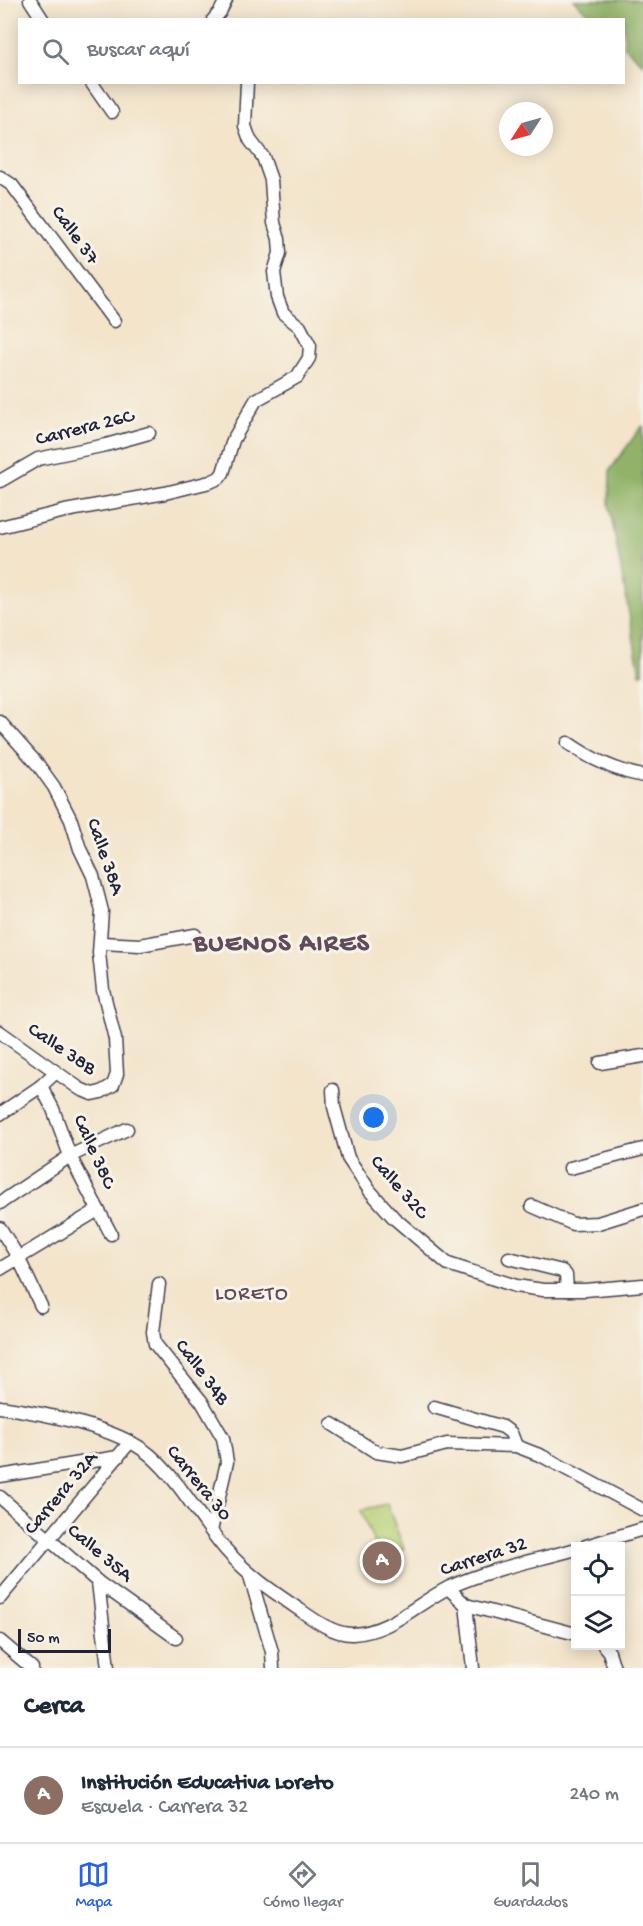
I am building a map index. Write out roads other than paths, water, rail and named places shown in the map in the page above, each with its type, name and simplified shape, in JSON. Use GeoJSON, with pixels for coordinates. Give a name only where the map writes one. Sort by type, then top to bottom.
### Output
{"type":"FeatureCollection","features":[{"type":"Feature","properties":{"kind":"street"},"geometry":{"type":"LineString","coordinates":[[30,0],[42,18]]}},
{"type":"Feature","properties":{"kind":"street"},"geometry":{"type":"LineString","coordinates":[[215,18],[226,0]]}},
{"type":"Feature","properties":{"kind":"street"},"geometry":{"type":"LineString","coordinates":[[92,84],[112,111]]}},
{"type":"Feature","properties":{"kind":"street"},"geometry":{"type":"LineString","coordinates":[[0,527],[65,511],[165,493],[219,478],[223,473],[233,440],[256,400],[297,377],[309,358],[310,346],[300,327],[283,314],[276,297],[274,272],[280,253],[274,223],[271,180],[263,157],[250,140],[245,126],[247,84]]}},
{"type":"Feature","properties":{"kind":"street","name":"Calle 37"},"geometry":{"type":"LineString","coordinates":[[0,177],[12,185],[114,321]]}},
{"type":"Feature","properties":{"kind":"street","name":"Carrera 26C"},"geometry":{"type":"LineString","coordinates":[[0,481],[38,459],[106,445],[149,433]]}},
{"type":"Feature","properties":{"kind":"street","name":"Calle 38A"},"geometry":{"type":"LineString","coordinates":[[0,722],[39,766],[54,787],[71,820],[80,849],[93,876],[102,911],[99,953],[114,1039],[117,1074],[113,1085],[101,1092]]}},
{"type":"Feature","properties":{"kind":"street"},"geometry":{"type":"LineString","coordinates":[[568,743],[608,766],[643,776]]}},
{"type":"Feature","properties":{"kind":"street"},"geometry":{"type":"LineString","coordinates":[[101,942],[140,945],[195,934]]}},
{"type":"Feature","properties":{"kind":"street","name":"Calle 38B"},"geometry":{"type":"LineString","coordinates":[[0,1032],[80,1089],[92,1094],[101,1092]]}},
{"type":"Feature","properties":{"kind":"street"},"geometry":{"type":"LineString","coordinates":[[600,1064],[643,1056]]}},
{"type":"Feature","properties":{"kind":"street"},"geometry":{"type":"LineString","coordinates":[[0,1114],[41,1086],[56,1072]]}},
{"type":"Feature","properties":{"kind":"street","name":"Calle 38C"},"geometry":{"type":"LineString","coordinates":[[41,1086],[53,1109],[70,1156],[111,1234]]}},
{"type":"Feature","properties":{"kind":"street","name":"Calle 32C"},"geometry":{"type":"LineString","coordinates":[[333,1090],[334,1107],[348,1158],[370,1191],[394,1218],[448,1264],[516,1286],[543,1290],[567,1290]]}},
{"type":"Feature","properties":{"kind":"street"},"geometry":{"type":"LineString","coordinates":[[0,1203],[70,1156],[127,1130]]}},
{"type":"Feature","properties":{"kind":"street"},"geometry":{"type":"LineString","coordinates":[[570,1168],[643,1149]]}},
{"type":"Feature","properties":{"kind":"street"},"geometry":{"type":"LineString","coordinates":[[532,1206],[573,1224],[598,1223],[643,1209]]}},
{"type":"Feature","properties":{"kind":"street"},"geometry":{"type":"LineString","coordinates":[[0,1269],[98,1209]]}},
{"type":"Feature","properties":{"kind":"street"},"geometry":{"type":"LineString","coordinates":[[0,1228],[18,1257],[41,1305]]}},
{"type":"Feature","properties":{"kind":"street"},"geometry":{"type":"LineString","coordinates":[[509,1258],[562,1271],[566,1275],[567,1290],[643,1285]]}},
{"type":"Feature","properties":{"kind":"street","name":"Calle 34B"},"geometry":{"type":"LineString","coordinates":[[159,1284],[153,1332],[155,1344],[202,1402],[223,1438],[227,1462],[211,1532]]}},
{"type":"Feature","properties":{"kind":"street","name":"Carrera 30"},"geometry":{"type":"LineString","coordinates":[[0,1407],[29,1411],[98,1429],[130,1442],[149,1454],[183,1492],[211,1532],[250,1576]]}},
{"type":"Feature","properties":{"kind":"street"},"geometry":{"type":"LineString","coordinates":[[434,1407],[503,1427],[511,1433],[516,1446]]}},
{"type":"Feature","properties":{"kind":"street"},"geometry":{"type":"LineString","coordinates":[[332,1424],[376,1452],[402,1456],[447,1444],[516,1446],[542,1456],[643,1510]]}},
{"type":"Feature","properties":{"kind":"street","name":"Carrera 32A"},"geometry":{"type":"LineString","coordinates":[[0,1598],[130,1442]]}},
{"type":"Feature","properties":{"kind":"street"},"geometry":{"type":"LineString","coordinates":[[0,1476],[118,1457]]}},
{"type":"Feature","properties":{"kind":"street","name":"Calle 35A"},"geometry":{"type":"LineString","coordinates":[[0,1497],[98,1582],[176,1638]]}},
{"type":"Feature","properties":{"kind":"street"},"geometry":{"type":"LineString","coordinates":[[599,1542],[643,1529]]}},
{"type":"Feature","properties":{"kind":"street","name":"Carrera 32"},"geometry":{"type":"LineString","coordinates":[[250,1576],[306,1615],[332,1629],[350,1634],[372,1631],[396,1621],[448,1588],[471,1579],[571,1551]]}},
{"type":"Feature","properties":{"kind":"street"},"geometry":{"type":"LineString","coordinates":[[250,1576],[272,1652],[273,1668]]}},
{"type":"Feature","properties":{"kind":"street"},"geometry":{"type":"LineString","coordinates":[[98,1582],[108,1668]]}},
{"type":"Feature","properties":{"kind":"street"},"geometry":{"type":"LineString","coordinates":[[448,1588],[466,1605],[571,1633]]}},
{"type":"Feature","properties":{"kind":"street"},"geometry":{"type":"LineString","coordinates":[[466,1605],[473,1668]]}},
{"type":"Feature","properties":{"kind":"street"},"geometry":{"type":"LineString","coordinates":[[0,1641],[32,1668]]}},
{"type":"Feature","properties":{"kind":"street"},"geometry":{"type":"LineString","coordinates":[[607,1650],[614,1668]]}},
{"type":"Feature","properties":{"kind":"place","name":"Institución Educativa Loreto"},"geometry":{"type":"Point","coordinates":[382,1561]}},
{"type":"Feature","properties":{"kind":"district","name":"BUENOS AIRES"},"geometry":{"type":"Point","coordinates":[282,945]}},
{"type":"Feature","properties":{"kind":"district","name":"LORETO"},"geometry":{"type":"Point","coordinates":[252,1295]}}]}
